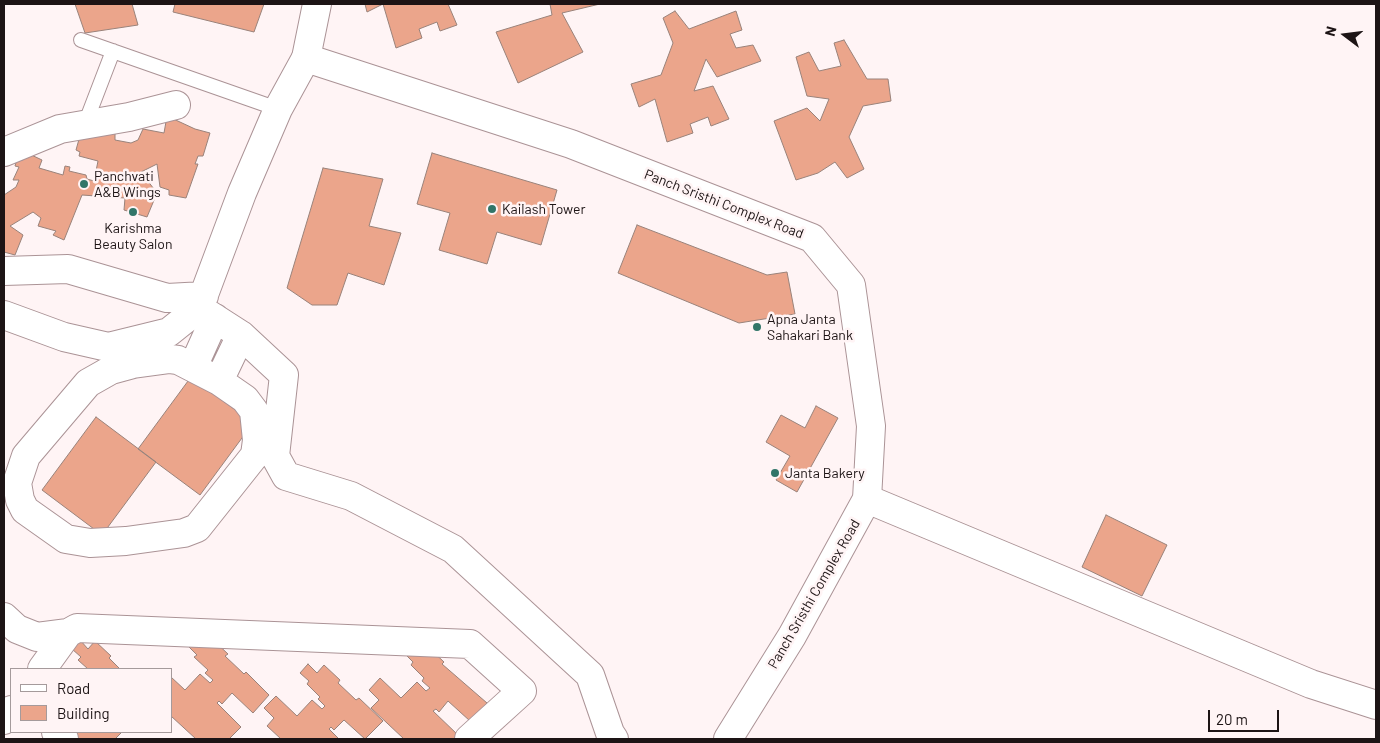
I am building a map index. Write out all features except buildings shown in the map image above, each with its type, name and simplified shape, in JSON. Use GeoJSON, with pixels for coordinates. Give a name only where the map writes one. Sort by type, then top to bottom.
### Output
{"type":"FeatureCollection","features":[{"type":"Feature","properties":{"kind":"street"},"geometry":{"type":"LineString","coordinates":[[193,367],[206,307],[242,193],[278,109],[306,58],[317,4]]}},
{"type":"Feature","properties":{"kind":"street","name":"Panch Sristhi Complex Road"},"geometry":{"type":"LineString","coordinates":[[306,58],[571,144],[812,238],[851,285],[871,426],[867,499],[792,636],[728,739]]}},
{"type":"Feature","properties":{"kind":"street"},"geometry":{"type":"LineString","coordinates":[[4,152],[60,129],[129,117],[176,105]]}},
{"type":"Feature","properties":{"kind":"street"},"geometry":{"type":"LineString","coordinates":[[4,270],[68,269],[167,298],[206,307],[241,335],[284,375],[275,456],[286,476],[351,496],[453,550],[590,676],[610,733],[614,739]]}},
{"type":"Feature","properties":{"kind":"street"},"geometry":{"type":"LineString","coordinates":[[4,315],[64,337],[108,346],[169,332],[206,307]]}},
{"type":"Feature","properties":{"kind":"street"},"geometry":{"type":"LineString","coordinates":[[220,381],[241,335]]}},
{"type":"Feature","properties":{"kind":"street"},"geometry":{"type":"LineString","coordinates":[[154,360],[178,360],[193,367],[220,381],[245,399],[254,411],[257,440],[255,455],[197,528],[184,533],[126,541],[90,543],[66,539],[25,510],[20,500],[17,483],[26,456],[88,383],[112,370],[154,360]]}},
{"type":"Feature","properties":{"kind":"street"},"geometry":{"type":"LineString","coordinates":[[867,499],[1311,684],[1376,706]]}},
{"type":"Feature","properties":{"kind":"street"},"geometry":{"type":"LineString","coordinates":[[4,617],[17,629],[37,637],[72,631],[470,644],[522,691],[469,739]]}},
{"type":"Feature","properties":{"kind":"street"},"geometry":{"type":"LineString","coordinates":[[43,668],[72,631]]}},
{"type":"Feature","properties":{"kind":"lane"},"geometry":{"type":"LineString","coordinates":[[81,40],[278,109]]}},
{"type":"Feature","properties":{"kind":"lane"},"geometry":{"type":"LineString","coordinates":[[85,124],[113,52]]}},
{"type":"Feature","properties":{"kind":"place","name":"Panchvati A&B Wings"},"geometry":{"type":"Point","coordinates":[84,184]}},
{"type":"Feature","properties":{"kind":"place","name":"Kailash Tower"},"geometry":{"type":"Point","coordinates":[492,209]}},
{"type":"Feature","properties":{"kind":"place","name":"Karishma Beauty Salon"},"geometry":{"type":"Point","coordinates":[133,212]}},
{"type":"Feature","properties":{"kind":"place","name":"Apna Janta Sahakari Bank"},"geometry":{"type":"Point","coordinates":[757,327]}},
{"type":"Feature","properties":{"kind":"place","name":"Janta Bakery"},"geometry":{"type":"Point","coordinates":[775,473]}}]}
